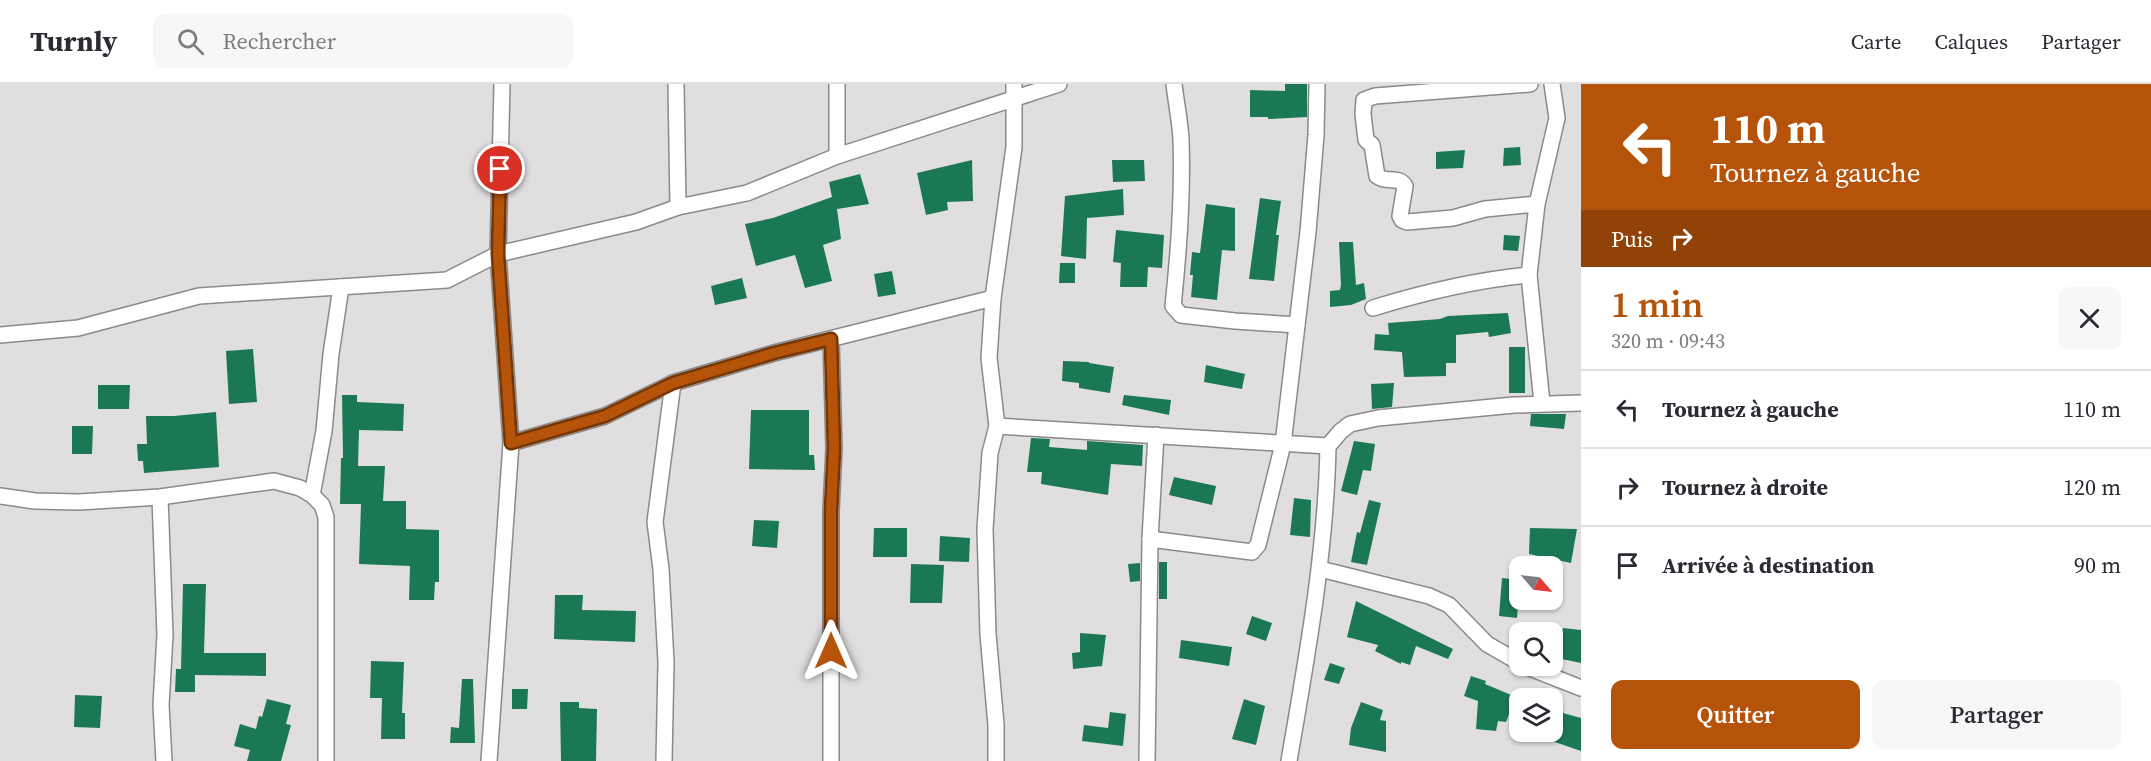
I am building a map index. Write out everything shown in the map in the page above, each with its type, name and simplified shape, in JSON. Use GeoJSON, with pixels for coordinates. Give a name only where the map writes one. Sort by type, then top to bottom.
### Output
{"type":"FeatureCollection","features":[{"type":"Feature","properties":{"kind":"street"},"geometry":{"type":"LineString","coordinates":[[489,761],[511,443],[498,254],[502,84]]}},
{"type":"Feature","properties":{"kind":"street"},"geometry":{"type":"LineString","coordinates":[[676,84],[678,207]]}},
{"type":"Feature","properties":{"kind":"street"},"geometry":{"type":"LineString","coordinates":[[837,84],[837,156]]}},
{"type":"Feature","properties":{"kind":"street"},"geometry":{"type":"LineString","coordinates":[[996,761],[996,725],[988,634],[985,529],[990,453],[997,426],[989,358],[993,298],[1014,147],[1014,84]]}},
{"type":"Feature","properties":{"kind":"street"},"geometry":{"type":"LineString","coordinates":[[0,334],[78,328],[199,296],[447,280],[498,254],[636,222],[678,207],[747,193],[837,156],[1059,84]]}},
{"type":"Feature","properties":{"kind":"street"},"geometry":{"type":"LineString","coordinates":[[1174,84],[1182,179],[1180,237],[1173,306],[1180,315],[1297,325]]}},
{"type":"Feature","properties":{"kind":"street"},"geometry":{"type":"LineString","coordinates":[[1150,539],[1252,552],[1258,545],[1284,444],[1308,232],[1316,135],[1317,84]]}},
{"type":"Feature","properties":{"kind":"street"},"geometry":{"type":"LineString","coordinates":[[1530,84],[1375,96],[1364,91],[1363,114],[1366,140],[1372,145],[1377,176],[1385,181],[1397,180],[1405,186],[1400,216],[1402,220],[1407,222],[1453,218],[1485,209],[1537,204]]}},
{"type":"Feature","properties":{"kind":"street"},"geometry":{"type":"LineString","coordinates":[[1542,403],[1528,275],[1537,204],[1557,118],[1552,84]]}},
{"type":"Feature","properties":{"kind":"street"},"geometry":{"type":"LineString","coordinates":[[1374,308],[1451,286],[1528,275]]}},
{"type":"Feature","properties":{"kind":"street"},"geometry":{"type":"LineString","coordinates":[[312,495],[324,431],[331,354],[341,287]]}},
{"type":"Feature","properties":{"kind":"street"},"geometry":{"type":"LineString","coordinates":[[511,443],[605,416],[673,383],[774,353],[993,298]]}},
{"type":"Feature","properties":{"kind":"street"},"geometry":{"type":"LineString","coordinates":[[831,339],[834,448],[831,511],[831,761]]}},
{"type":"Feature","properties":{"kind":"street"},"geometry":{"type":"LineString","coordinates":[[664,761],[666,662],[661,569],[655,522],[673,383]]}},
{"type":"Feature","properties":{"kind":"street"},"geometry":{"type":"LineString","coordinates":[[1289,761],[1320,569],[1328,446],[1350,424],[1378,418],[1542,403],[1581,403]]}},
{"type":"Feature","properties":{"kind":"street"},"geometry":{"type":"LineString","coordinates":[[997,426],[1328,446]]}},
{"type":"Feature","properties":{"kind":"street"},"geometry":{"type":"LineString","coordinates":[[1147,761],[1150,539],[1156,435]]}},
{"type":"Feature","properties":{"kind":"street"},"geometry":{"type":"LineString","coordinates":[[0,496],[56,502],[160,497],[274,481],[300,488],[312,495],[322,505],[326,517],[327,761]]}},
{"type":"Feature","properties":{"kind":"street"},"geometry":{"type":"LineString","coordinates":[[160,497],[165,635],[161,705],[164,761]]}},
{"type":"Feature","properties":{"kind":"street"},"geometry":{"type":"LineString","coordinates":[[1320,569],[1429,596],[1449,605],[1487,644],[1509,657]]}},
{"type":"Feature","properties":{"kind":"street"},"geometry":{"type":"LineString","coordinates":[[1550,676],[1581,688]]}},
{"type":"Feature","properties":{"kind":"building"},"geometry":{"type":"Polygon","coordinates":[[[1285,84],[1307,84],[1307,117],[1268,119],[1268,117],[1250,117],[1250,90],[1285,91],[1285,84]]]}},
{"type":"Feature","properties":{"kind":"building"},"geometry":{"type":"Polygon","coordinates":[[[1520,147],[1521,165],[1503,166],[1504,148],[1520,147]]]}},
{"type":"Feature","properties":{"kind":"building"},"geometry":{"type":"Polygon","coordinates":[[[1465,150],[1463,168],[1436,169],[1436,152],[1465,150]]]}},
{"type":"Feature","properties":{"kind":"building"},"geometry":{"type":"Polygon","coordinates":[[[972,160],[973,201],[947,202],[948,210],[926,215],[917,173],[972,160]]]}},
{"type":"Feature","properties":{"kind":"building"},"geometry":{"type":"Polygon","coordinates":[[[1112,160],[1144,160],[1145,181],[1113,182],[1112,160]]]}},
{"type":"Feature","properties":{"kind":"building"},"geometry":{"type":"Polygon","coordinates":[[[860,174],[869,204],[837,209],[841,239],[823,245],[832,281],[805,288],[795,255],[756,266],[745,224],[773,218],[832,197],[829,182],[860,174]]]}},
{"type":"Feature","properties":{"kind":"building"},"geometry":{"type":"Polygon","coordinates":[[[1123,189],[1124,215],[1087,218],[1086,259],[1061,256],[1065,196],[1123,189]]]}},
{"type":"Feature","properties":{"kind":"building"},"geometry":{"type":"Polygon","coordinates":[[[1260,198],[1281,201],[1276,235],[1279,235],[1274,281],[1249,279],[1260,198]]]}},
{"type":"Feature","properties":{"kind":"building"},"geometry":{"type":"Polygon","coordinates":[[[1206,204],[1235,208],[1235,251],[1222,250],[1217,300],[1191,297],[1192,252],[1200,253],[1206,204]]]}},
{"type":"Feature","properties":{"kind":"building"},"geometry":{"type":"Polygon","coordinates":[[[1116,230],[1164,235],[1162,268],[1148,267],[1147,287],[1120,287],[1121,263],[1113,262],[1116,230]]]}},
{"type":"Feature","properties":{"kind":"building"},"geometry":{"type":"Polygon","coordinates":[[[1504,235],[1520,236],[1518,251],[1503,250],[1504,235]]]}},
{"type":"Feature","properties":{"kind":"building"},"geometry":{"type":"Polygon","coordinates":[[[1339,242],[1353,242],[1356,285],[1364,283],[1366,299],[1351,305],[1330,307],[1330,291],[1340,290],[1341,285],[1339,242]]]}},
{"type":"Feature","properties":{"kind":"building"},"geometry":{"type":"Polygon","coordinates":[[[1060,263],[1075,263],[1075,283],[1059,283],[1060,263]]]}},
{"type":"Feature","properties":{"kind":"building"},"geometry":{"type":"Polygon","coordinates":[[[892,271],[896,294],[878,297],[874,274],[892,271]]]}},
{"type":"Feature","properties":{"kind":"building"},"geometry":{"type":"Polygon","coordinates":[[[742,278],[747,298],[715,305],[711,286],[742,278]]]}},
{"type":"Feature","properties":{"kind":"building"},"geometry":{"type":"Polygon","coordinates":[[[1508,313],[1511,333],[1489,337],[1488,332],[1456,335],[1456,363],[1446,363],[1446,376],[1404,377],[1402,352],[1374,350],[1375,334],[1389,335],[1388,323],[1440,319],[1448,316],[1508,313]]]}},
{"type":"Feature","properties":{"kind":"building"},"geometry":{"type":"Polygon","coordinates":[[[1509,347],[1525,347],[1525,393],[1509,393],[1509,347]]]}},
{"type":"Feature","properties":{"kind":"building"},"geometry":{"type":"Polygon","coordinates":[[[253,349],[257,402],[229,404],[226,351],[253,349]]]}},
{"type":"Feature","properties":{"kind":"building"},"geometry":{"type":"Polygon","coordinates":[[[1063,361],[1089,362],[1114,367],[1110,393],[1079,388],[1079,383],[1062,381],[1063,361]]]}},
{"type":"Feature","properties":{"kind":"building"},"geometry":{"type":"Polygon","coordinates":[[[1206,365],[1245,374],[1242,389],[1204,382],[1206,365]]]}},
{"type":"Feature","properties":{"kind":"building"},"geometry":{"type":"Polygon","coordinates":[[[1394,383],[1392,407],[1372,409],[1371,384],[1394,383]]]}},
{"type":"Feature","properties":{"kind":"building"},"geometry":{"type":"Polygon","coordinates":[[[98,385],[130,385],[129,409],[98,409],[98,385]]]}},
{"type":"Feature","properties":{"kind":"building"},"geometry":{"type":"Polygon","coordinates":[[[342,395],[357,395],[357,402],[404,404],[403,431],[359,430],[358,466],[385,466],[383,501],[406,501],[406,529],[439,530],[439,582],[435,582],[434,600],[409,600],[410,566],[359,564],[361,504],[340,504],[341,458],[343,458],[342,395]]]}},
{"type":"Feature","properties":{"kind":"building"},"geometry":{"type":"Polygon","coordinates":[[[1124,395],[1171,400],[1169,415],[1122,405],[1124,395]]]}},
{"type":"Feature","properties":{"kind":"building"},"geometry":{"type":"Polygon","coordinates":[[[751,410],[809,410],[809,455],[814,455],[815,470],[749,469],[751,410]]]}},
{"type":"Feature","properties":{"kind":"building"},"geometry":{"type":"Polygon","coordinates":[[[216,412],[219,467],[144,473],[143,461],[138,461],[137,444],[147,444],[146,416],[216,412]]]}},
{"type":"Feature","properties":{"kind":"building"},"geometry":{"type":"Polygon","coordinates":[[[1531,414],[1566,414],[1564,429],[1530,426],[1531,414]]]}},
{"type":"Feature","properties":{"kind":"building"},"geometry":{"type":"Polygon","coordinates":[[[72,426],[93,426],[92,454],[72,454],[72,426]]]}},
{"type":"Feature","properties":{"kind":"building"},"geometry":{"type":"Polygon","coordinates":[[[1031,438],[1050,439],[1049,447],[1087,450],[1087,441],[1143,445],[1142,466],[1111,464],[1108,495],[1041,484],[1042,472],[1027,472],[1031,438]]]}},
{"type":"Feature","properties":{"kind":"building"},"geometry":{"type":"Polygon","coordinates":[[[1354,441],[1375,444],[1371,471],[1363,470],[1357,495],[1341,491],[1354,441]]]}},
{"type":"Feature","properties":{"kind":"building"},"geometry":{"type":"Polygon","coordinates":[[[1174,477],[1216,486],[1212,505],[1169,495],[1174,477]]]}},
{"type":"Feature","properties":{"kind":"building"},"geometry":{"type":"Polygon","coordinates":[[[1294,498],[1311,500],[1310,537],[1290,535],[1294,498]]]}},
{"type":"Feature","properties":{"kind":"building"},"geometry":{"type":"Polygon","coordinates":[[[1369,500],[1381,503],[1367,565],[1351,562],[1357,532],[1360,533],[1369,500]]]}},
{"type":"Feature","properties":{"kind":"building"},"geometry":{"type":"Polygon","coordinates":[[[754,520],[779,521],[777,548],[752,546],[754,520]]]}},
{"type":"Feature","properties":{"kind":"building"},"geometry":{"type":"Polygon","coordinates":[[[874,528],[907,528],[907,557],[873,557],[874,528]]]}},
{"type":"Feature","properties":{"kind":"building"},"geometry":{"type":"Polygon","coordinates":[[[1530,528],[1577,529],[1571,563],[1563,561],[1563,556],[1529,554],[1530,528]]]}},
{"type":"Feature","properties":{"kind":"building"},"geometry":{"type":"Polygon","coordinates":[[[940,536],[970,538],[969,562],[939,561],[940,536]]]}},
{"type":"Feature","properties":{"kind":"building"},"geometry":{"type":"Polygon","coordinates":[[[1159,562],[1167,562],[1167,599],[1159,599],[1159,562]]]}},
{"type":"Feature","properties":{"kind":"building"},"geometry":{"type":"Polygon","coordinates":[[[1140,563],[1140,581],[1130,582],[1128,564],[1140,563]]]}},
{"type":"Feature","properties":{"kind":"building"},"geometry":{"type":"Polygon","coordinates":[[[911,564],[944,565],[942,603],[910,603],[911,564]]]}},
{"type":"Feature","properties":{"kind":"building"},"geometry":{"type":"Polygon","coordinates":[[[1502,578],[1509,579],[1509,610],[1518,610],[1517,618],[1499,616],[1502,578]]]}},
{"type":"Feature","properties":{"kind":"building"},"geometry":{"type":"Polygon","coordinates":[[[183,584],[206,584],[204,653],[266,653],[266,676],[195,675],[195,692],[175,692],[176,669],[181,669],[183,584]]]}},
{"type":"Feature","properties":{"kind":"building"},"geometry":{"type":"Polygon","coordinates":[[[555,595],[583,595],[582,610],[636,611],[635,642],[554,639],[555,595]]]}},
{"type":"Feature","properties":{"kind":"building"},"geometry":{"type":"Polygon","coordinates":[[[1356,601],[1453,649],[1448,659],[1416,646],[1410,665],[1401,662],[1401,664],[1375,651],[1378,645],[1347,637],[1356,601]]]}},
{"type":"Feature","properties":{"kind":"building"},"geometry":{"type":"Polygon","coordinates":[[[1252,616],[1272,623],[1266,641],[1246,634],[1252,616]]]}},
{"type":"Feature","properties":{"kind":"building"},"geometry":{"type":"Polygon","coordinates":[[[1563,628],[1581,630],[1581,663],[1563,659],[1563,628]]]}},
{"type":"Feature","properties":{"kind":"building"},"geometry":{"type":"Polygon","coordinates":[[[1080,633],[1106,635],[1102,666],[1073,669],[1072,653],[1080,652],[1080,633]]]}},
{"type":"Feature","properties":{"kind":"building"},"geometry":{"type":"Polygon","coordinates":[[[1181,640],[1232,647],[1229,666],[1179,658],[1181,640]]]}},
{"type":"Feature","properties":{"kind":"building"},"geometry":{"type":"Polygon","coordinates":[[[371,661],[404,662],[402,713],[405,713],[405,739],[381,739],[382,698],[370,698],[371,661]]]}},
{"type":"Feature","properties":{"kind":"building"},"geometry":{"type":"Polygon","coordinates":[[[1330,663],[1345,668],[1339,684],[1324,680],[1330,663]]]}},
{"type":"Feature","properties":{"kind":"building"},"geometry":{"type":"Polygon","coordinates":[[[1471,676],[1486,681],[1485,684],[1509,694],[1509,714],[1506,722],[1498,721],[1496,731],[1476,729],[1478,701],[1464,696],[1471,676]]]}},
{"type":"Feature","properties":{"kind":"building"},"geometry":{"type":"Polygon","coordinates":[[[462,679],[473,679],[475,743],[450,743],[451,727],[459,728],[462,679]]]}},
{"type":"Feature","properties":{"kind":"building"},"geometry":{"type":"Polygon","coordinates":[[[512,689],[528,689],[527,709],[512,709],[512,689]]]}},
{"type":"Feature","properties":{"kind":"building"},"geometry":{"type":"Polygon","coordinates":[[[75,695],[102,696],[100,728],[74,727],[75,695]]]}},
{"type":"Feature","properties":{"kind":"building"},"geometry":{"type":"Polygon","coordinates":[[[267,699],[291,705],[286,724],[291,725],[281,761],[247,761],[250,750],[234,746],[240,724],[256,729],[267,699]]]}},
{"type":"Feature","properties":{"kind":"building"},"geometry":{"type":"Polygon","coordinates":[[[1244,699],[1265,706],[1256,745],[1232,739],[1244,699]]]}},
{"type":"Feature","properties":{"kind":"building"},"geometry":{"type":"Polygon","coordinates":[[[560,702],[579,702],[579,708],[597,709],[596,761],[561,761],[560,702]]]}},
{"type":"Feature","properties":{"kind":"building"},"geometry":{"type":"Polygon","coordinates":[[[1361,702],[1383,710],[1380,720],[1386,721],[1386,752],[1349,745],[1351,728],[1361,702]]]}},
{"type":"Feature","properties":{"kind":"building"},"geometry":{"type":"Polygon","coordinates":[[[1110,712],[1126,714],[1123,746],[1082,741],[1084,725],[1108,728],[1110,712]]]}},
{"type":"Feature","properties":{"kind":"building"},"geometry":{"type":"Polygon","coordinates":[[[1563,713],[1581,718],[1581,751],[1555,742],[1563,742],[1563,713]]]}},
{"type":"Feature","properties":{"kind":"route"},"geometry":{"type":"LineString","coordinates":[[500,169],[498,254],[511,443],[605,416],[673,383],[774,353],[831,339],[834,448],[831,511],[831,651]]}}]}
